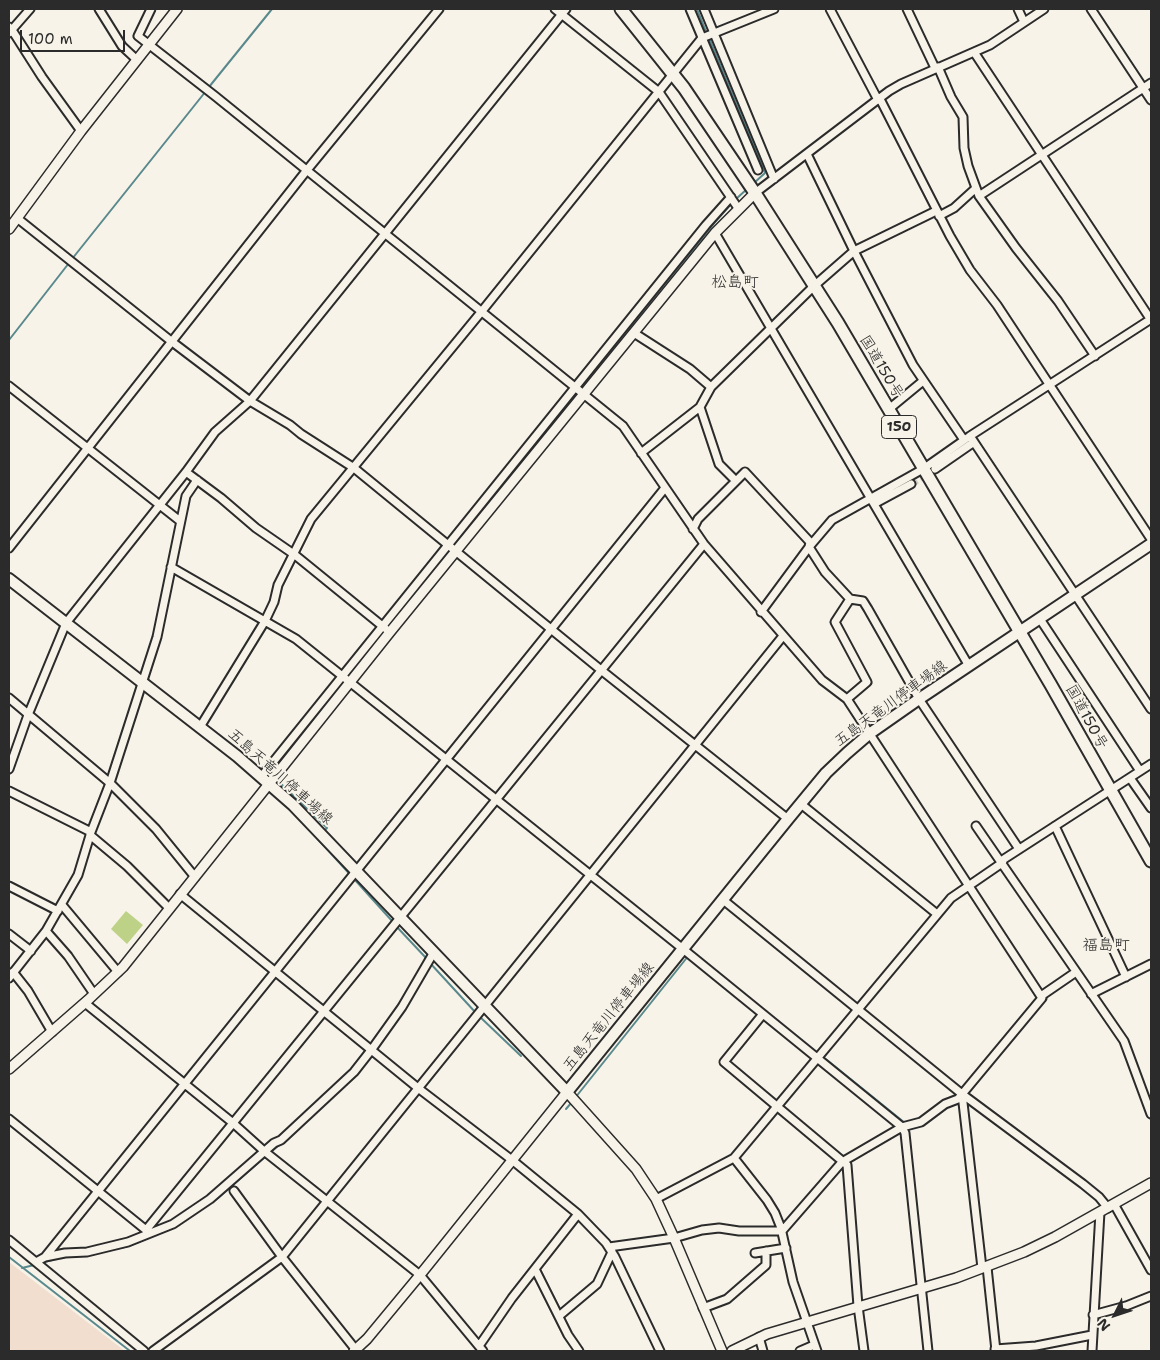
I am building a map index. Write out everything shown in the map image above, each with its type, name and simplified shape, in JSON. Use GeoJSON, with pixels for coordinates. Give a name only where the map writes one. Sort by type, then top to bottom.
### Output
{"type":"FeatureCollection","features":[{"type":"Feature","properties":{"kind":"highway","name":"国道150号"},"geometry":{"type":"LineString","coordinates":[[621,9],[673,74],[755,192],[838,323],[889,409],[929,469],[1020,633],[1151,861]]}},
{"type":"Feature","properties":{"kind":"main road","name":"五島天竜川停車場線"},"geometry":{"type":"LineString","coordinates":[[11,583],[66,623],[265,780],[317,829],[567,1092],[826,773],[869,734],[1151,544]]}},
{"type":"Feature","properties":{"kind":"street"},"geometry":{"type":"LineString","coordinates":[[30,9],[10,30],[81,131]]}},
{"type":"Feature","properties":{"kind":"street"},"geometry":{"type":"LineString","coordinates":[[99,9],[122,46],[137,60]]}},
{"type":"Feature","properties":{"kind":"street"},"geometry":{"type":"LineString","coordinates":[[151,9],[138,36],[212,93],[623,426],[704,544],[761,612],[822,680],[846,699],[1041,996]]}},
{"type":"Feature","properties":{"kind":"street"},"geometry":{"type":"LineString","coordinates":[[9,229],[81,131],[177,9]]}},
{"type":"Feature","properties":{"kind":"street"},"geometry":{"type":"LineString","coordinates":[[9,548],[307,170],[439,9]]}},
{"type":"Feature","properties":{"kind":"street"},"geometry":{"type":"LineString","coordinates":[[555,9],[564,11],[659,92],[738,208]]}},
{"type":"Feature","properties":{"kind":"street"},"geometry":{"type":"LineString","coordinates":[[690,9],[758,170]]}},
{"type":"Feature","properties":{"kind":"street"},"geometry":{"type":"LineString","coordinates":[[704,9],[774,179]]}},
{"type":"Feature","properties":{"kind":"street"},"geometry":{"type":"LineString","coordinates":[[200,727],[265,621],[274,602],[278,585],[295,555],[311,519],[702,38],[774,9]]}},
{"type":"Feature","properties":{"kind":"street"},"geometry":{"type":"LineString","coordinates":[[907,9],[963,117],[964,148],[968,166],[978,192],[1016,248],[1058,301],[1095,356]]}},
{"type":"Feature","properties":{"kind":"street"},"geometry":{"type":"LineString","coordinates":[[1018,9],[1024,22]]}},
{"type":"Feature","properties":{"kind":"street"},"geometry":{"type":"LineString","coordinates":[[265,780],[351,683],[386,630],[448,546],[579,391],[634,333],[716,232],[738,208],[755,192],[901,84],[990,45],[1044,9]]}},
{"type":"Feature","properties":{"kind":"street"},"geometry":{"type":"LineString","coordinates":[[1091,9],[1151,100]]}},
{"type":"Feature","properties":{"kind":"street"},"geometry":{"type":"LineString","coordinates":[[833,10],[938,213],[970,270],[997,305],[1151,539]]}},
{"type":"Feature","properties":{"kind":"street"},"geometry":{"type":"LineString","coordinates":[[9,769],[28,715],[66,623],[186,472],[215,432],[250,401],[564,11]]}},
{"type":"Feature","properties":{"kind":"street"},"geometry":{"type":"LineString","coordinates":[[873,501],[929,469],[1049,384],[1151,319],[974,52]]}},
{"type":"Feature","properties":{"kind":"street"},"geometry":{"type":"LineString","coordinates":[[641,453],[700,407],[711,387],[814,286],[854,251],[938,213],[954,208],[1042,154],[1151,83]]}},
{"type":"Feature","properties":{"kind":"street"},"geometry":{"type":"LineString","coordinates":[[746,144],[757,139]]}},
{"type":"Feature","properties":{"kind":"street"},"geometry":{"type":"LineString","coordinates":[[807,154],[854,251],[913,365],[923,381],[970,439],[1151,710]]}},
{"type":"Feature","properties":{"kind":"street"},"geometry":{"type":"LineString","coordinates":[[9,1069],[118,972],[195,877],[343,676],[456,552],[706,225],[731,197]]}},
{"type":"Feature","properties":{"kind":"street"},"geometry":{"type":"LineString","coordinates":[[17,218],[171,342],[250,401],[290,424],[301,434],[354,468],[601,670],[788,819]]}},
{"type":"Feature","properties":{"kind":"street"},"geometry":{"type":"LineString","coordinates":[[716,232],[969,666]]}},
{"type":"Feature","properties":{"kind":"street"},"geometry":{"type":"LineString","coordinates":[[634,333],[690,369],[711,387]]}},
{"type":"Feature","properties":{"kind":"street"},"geometry":{"type":"LineString","coordinates":[[889,409],[923,381]]}},
{"type":"Feature","properties":{"kind":"street"},"geometry":{"type":"LineString","coordinates":[[9,386],[180,521]]}},
{"type":"Feature","properties":{"kind":"street"},"geometry":{"type":"LineString","coordinates":[[700,407],[719,464],[736,481]]}},
{"type":"Feature","properties":{"kind":"street"},"geometry":{"type":"LineString","coordinates":[[929,469],[970,439]]}},
{"type":"Feature","properties":{"kind":"street"},"geometry":{"type":"LineString","coordinates":[[186,472],[256,528],[295,555],[386,630]]}},
{"type":"Feature","properties":{"kind":"street"},"geometry":{"type":"LineString","coordinates":[[693,529],[698,519],[745,472],[764,495],[810,542],[810,547],[825,572],[850,599],[862,601],[919,699],[1019,849]]}},
{"type":"Feature","properties":{"kind":"street"},"geometry":{"type":"LineString","coordinates":[[52,1032],[28,991],[11,975],[46,931],[78,875],[157,637],[186,496],[197,480]]}},
{"type":"Feature","properties":{"kind":"street"},"geometry":{"type":"LineString","coordinates":[[761,612],[832,520],[911,484]]}},
{"type":"Feature","properties":{"kind":"street"},"geometry":{"type":"LineString","coordinates":[[45,1257],[665,488]]}},
{"type":"Feature","properties":{"kind":"street"},"geometry":{"type":"LineString","coordinates":[[9,1119],[146,1230],[323,1010],[704,544]]}},
{"type":"Feature","properties":{"kind":"street"},"geometry":{"type":"LineString","coordinates":[[172,567],[296,639],[902,1127],[905,1133],[928,1351]]}},
{"type":"Feature","properties":{"kind":"street"},"geometry":{"type":"LineString","coordinates":[[846,699],[867,682],[835,622],[850,599]]}},
{"type":"Feature","properties":{"kind":"street"},"geometry":{"type":"LineString","coordinates":[[1040,619],[1140,771]]}},
{"type":"Feature","properties":{"kind":"street"},"geometry":{"type":"LineString","coordinates":[[153,1351],[282,1257],[783,636]]}},
{"type":"Feature","properties":{"kind":"street"},"geometry":{"type":"LineString","coordinates":[[9,698],[110,783],[156,829],[195,877]]}},
{"type":"Feature","properties":{"kind":"street"},"geometry":{"type":"LineString","coordinates":[[656,1199],[734,1158],[951,898],[1002,863],[1004,859],[1151,764]]}},
{"type":"Feature","properties":{"kind":"street"},"geometry":{"type":"LineString","coordinates":[[1130,778],[1151,808]]}},
{"type":"Feature","properties":{"kind":"street"},"geometry":{"type":"LineString","coordinates":[[9,791],[91,833],[169,908]]}},
{"type":"Feature","properties":{"kind":"street"},"geometry":{"type":"LineString","coordinates":[[801,804],[938,914]]}},
{"type":"Feature","properties":{"kind":"street"},"geometry":{"type":"LineString","coordinates":[[976,826],[1124,1041],[1151,1114]]}},
{"type":"Feature","properties":{"kind":"street"},"geometry":{"type":"LineString","coordinates":[[1055,826],[1126,977]]}},
{"type":"Feature","properties":{"kind":"street"},"geometry":{"type":"LineString","coordinates":[[9,886],[60,908],[118,972]]}},
{"type":"Feature","properties":{"kind":"street"},"geometry":{"type":"LineString","coordinates":[[180,894],[418,1088],[512,1160],[578,1214],[611,1250],[660,1351]]}},
{"type":"Feature","properties":{"kind":"street"},"geometry":{"type":"LineString","coordinates":[[722,899],[962,1094],[1099,1197],[1151,1270]]}},
{"type":"Feature","properties":{"kind":"street"},"geometry":{"type":"LineString","coordinates":[[46,931],[68,956],[94,994]]}},
{"type":"Feature","properties":{"kind":"street"},"geometry":{"type":"LineString","coordinates":[[9,934],[31,951]]}},
{"type":"Feature","properties":{"kind":"street"},"geometry":{"type":"LineString","coordinates":[[36,1262],[45,1257],[65,1253],[87,1252],[128,1242],[173,1224],[210,1199],[264,1151],[274,1143],[279,1142],[354,1072],[402,1007],[434,952]]}},
{"type":"Feature","properties":{"kind":"street"},"geometry":{"type":"LineString","coordinates":[[1091,994],[1151,964]]}},
{"type":"Feature","properties":{"kind":"street"},"geometry":{"type":"LineString","coordinates":[[611,1250],[718,1228],[739,1231],[782,1231],[842,1162],[902,1127],[921,1122],[945,1104],[958,1099],[1042,998],[1041,996],[1076,972]]}},
{"type":"Feature","properties":{"kind":"street"},"geometry":{"type":"LineString","coordinates":[[85,1003],[233,1123],[264,1151],[420,1275],[481,1349],[512,1298],[578,1214]]}},
{"type":"Feature","properties":{"kind":"street"},"geometry":{"type":"LineString","coordinates":[[763,1014],[724,1062],[847,1165],[858,1306],[864,1351]]}},
{"type":"Feature","properties":{"kind":"street"},"geometry":{"type":"LineString","coordinates":[[234,1191],[282,1257],[355,1351],[367,1340],[567,1092],[636,1169],[656,1199],[722,1351]]}},
{"type":"Feature","properties":{"kind":"street"},"geometry":{"type":"LineString","coordinates":[[962,1094],[995,1350],[1036,1346],[1092,1335]]}},
{"type":"Feature","properties":{"kind":"street"},"geometry":{"type":"LineString","coordinates":[[734,1158],[767,1200],[775,1213],[782,1231],[793,1282],[805,1322],[816,1348],[800,1351]]}},
{"type":"Feature","properties":{"kind":"street"},"geometry":{"type":"LineString","coordinates":[[732,1351],[759,1337],[985,1268],[1055,1237],[1151,1183]]}},
{"type":"Feature","properties":{"kind":"street"},"geometry":{"type":"LineString","coordinates":[[1092,1351],[1093,1315],[1107,1208]]}},
{"type":"Feature","properties":{"kind":"street"},"geometry":{"type":"LineString","coordinates":[[9,1240],[144,1351]]}},
{"type":"Feature","properties":{"kind":"street"},"geometry":{"type":"LineString","coordinates":[[755,1254],[786,1248]]}},
{"type":"Feature","properties":{"kind":"street"},"geometry":{"type":"LineString","coordinates":[[559,1316],[597,1284],[611,1250]]}},
{"type":"Feature","properties":{"kind":"street"},"geometry":{"type":"LineString","coordinates":[[703,1308],[727,1300],[766,1265],[766,1251]]}},
{"type":"Feature","properties":{"kind":"street"},"geometry":{"type":"LineString","coordinates":[[535,1268],[568,1335],[580,1351]]}},
{"type":"Feature","properties":{"kind":"street"},"geometry":{"type":"LineString","coordinates":[[1093,1315],[1126,1306],[1151,1296]]}},
{"type":"Feature","properties":{"kind":"street"},"geometry":{"type":"LineString","coordinates":[[759,1337],[763,1351]]}},
{"type":"Feature","properties":{"kind":"shaded area"},"geometry":{"type":"Polygon","coordinates":[[[9,1262],[125,1351],[9,1351],[9,1262]]]}},
{"type":"Feature","properties":{"kind":"green space"},"geometry":{"type":"Polygon","coordinates":[[[126,911],[143,925],[127,944],[111,929],[126,911]]]}},
{"type":"Feature","properties":{"kind":"waterway"},"geometry":{"type":"LineString","coordinates":[[209,87],[272,9]]}},
{"type":"Feature","properties":{"kind":"waterway"},"geometry":{"type":"LineString","coordinates":[[697,9],[707,34]]}},
{"type":"Feature","properties":{"kind":"waterway"},"geometry":{"type":"LineString","coordinates":[[709,38],[765,173],[754,183]]}},
{"type":"Feature","properties":{"kind":"waterway"},"geometry":{"type":"LineString","coordinates":[[72,259],[206,91]]}},
{"type":"Feature","properties":{"kind":"waterway"},"geometry":{"type":"LineString","coordinates":[[736,199],[747,189]]}},
{"type":"Feature","properties":{"kind":"waterway"},"geometry":{"type":"LineString","coordinates":[[580,388],[732,203]]}},
{"type":"Feature","properties":{"kind":"waterway"},"geometry":{"type":"LineString","coordinates":[[9,340],[69,263]]}},
{"type":"Feature","properties":{"kind":"waterway"},"geometry":{"type":"LineString","coordinates":[[453,546],[577,392]]}},
{"type":"Feature","properties":{"kind":"waterway"},"geometry":{"type":"LineString","coordinates":[[387,628],[450,550]]}},
{"type":"Feature","properties":{"kind":"waterway"},"geometry":{"type":"LineString","coordinates":[[348,676],[384,631]]}},
{"type":"Feature","properties":{"kind":"waterway"},"geometry":{"type":"LineString","coordinates":[[271,775],[269,773],[345,680]]}},
{"type":"Feature","properties":{"kind":"waterway"},"geometry":{"type":"LineString","coordinates":[[277,780],[327,828],[325,830]]}},
{"type":"Feature","properties":{"kind":"waterway"},"geometry":{"type":"LineString","coordinates":[[317,838],[393,922]]}},
{"type":"Feature","properties":{"kind":"waterway"},"geometry":{"type":"LineString","coordinates":[[396,926],[427,959]]}},
{"type":"Feature","properties":{"kind":"waterway"},"geometry":{"type":"LineString","coordinates":[[575,1098],[689,955]]}},
{"type":"Feature","properties":{"kind":"waterway"},"geometry":{"type":"LineString","coordinates":[[430,963],[476,1013]]}},
{"type":"Feature","properties":{"kind":"waterway"},"geometry":{"type":"LineString","coordinates":[[479,1016],[521,1056]]}},
{"type":"Feature","properties":{"kind":"waterway"},"geometry":{"type":"LineString","coordinates":[[821,1056],[905,1123]]}},
{"type":"Feature","properties":{"kind":"waterway"},"geometry":{"type":"LineString","coordinates":[[566,1109],[572,1102]]}},
{"type":"Feature","properties":{"kind":"waterway"},"geometry":{"type":"LineString","coordinates":[[272,1151],[278,1146]]}},
{"type":"Feature","properties":{"kind":"waterway"},"geometry":{"type":"LineString","coordinates":[[176,1226],[218,1198],[266,1156]]}},
{"type":"Feature","properties":{"kind":"waterway"},"geometry":{"type":"LineString","coordinates":[[919,1232],[925,1284]]}},
{"type":"Feature","properties":{"kind":"waterway"},"geometry":{"type":"LineString","coordinates":[[93,1254],[129,1246],[153,1236]]}},
{"type":"Feature","properties":{"kind":"waterway"},"geometry":{"type":"LineString","coordinates":[[41,1263],[63,1257],[88,1255]]}},
{"type":"Feature","properties":{"kind":"waterway"},"geometry":{"type":"LineString","coordinates":[[9,1257],[130,1351]]}},
{"type":"Feature","properties":{"kind":"waterway"},"geometry":{"type":"LineString","coordinates":[[22,1268],[34,1265]]}},
{"type":"Feature","properties":{"kind":"waterway"},"geometry":{"type":"LineString","coordinates":[[925,1289],[932,1351]]}},
{"type":"Feature","properties":{"kind":"tunnel"},"geometry":{"type":"LineString","coordinates":[[911,484],[930,472]]}},
{"type":"Feature","properties":{"kind":"district","name":"松島町"},"geometry":{"type":"Point","coordinates":[735,283]}},
{"type":"Feature","properties":{"kind":"district","name":"福島町"},"geometry":{"type":"Point","coordinates":[1106,946]}}]}
